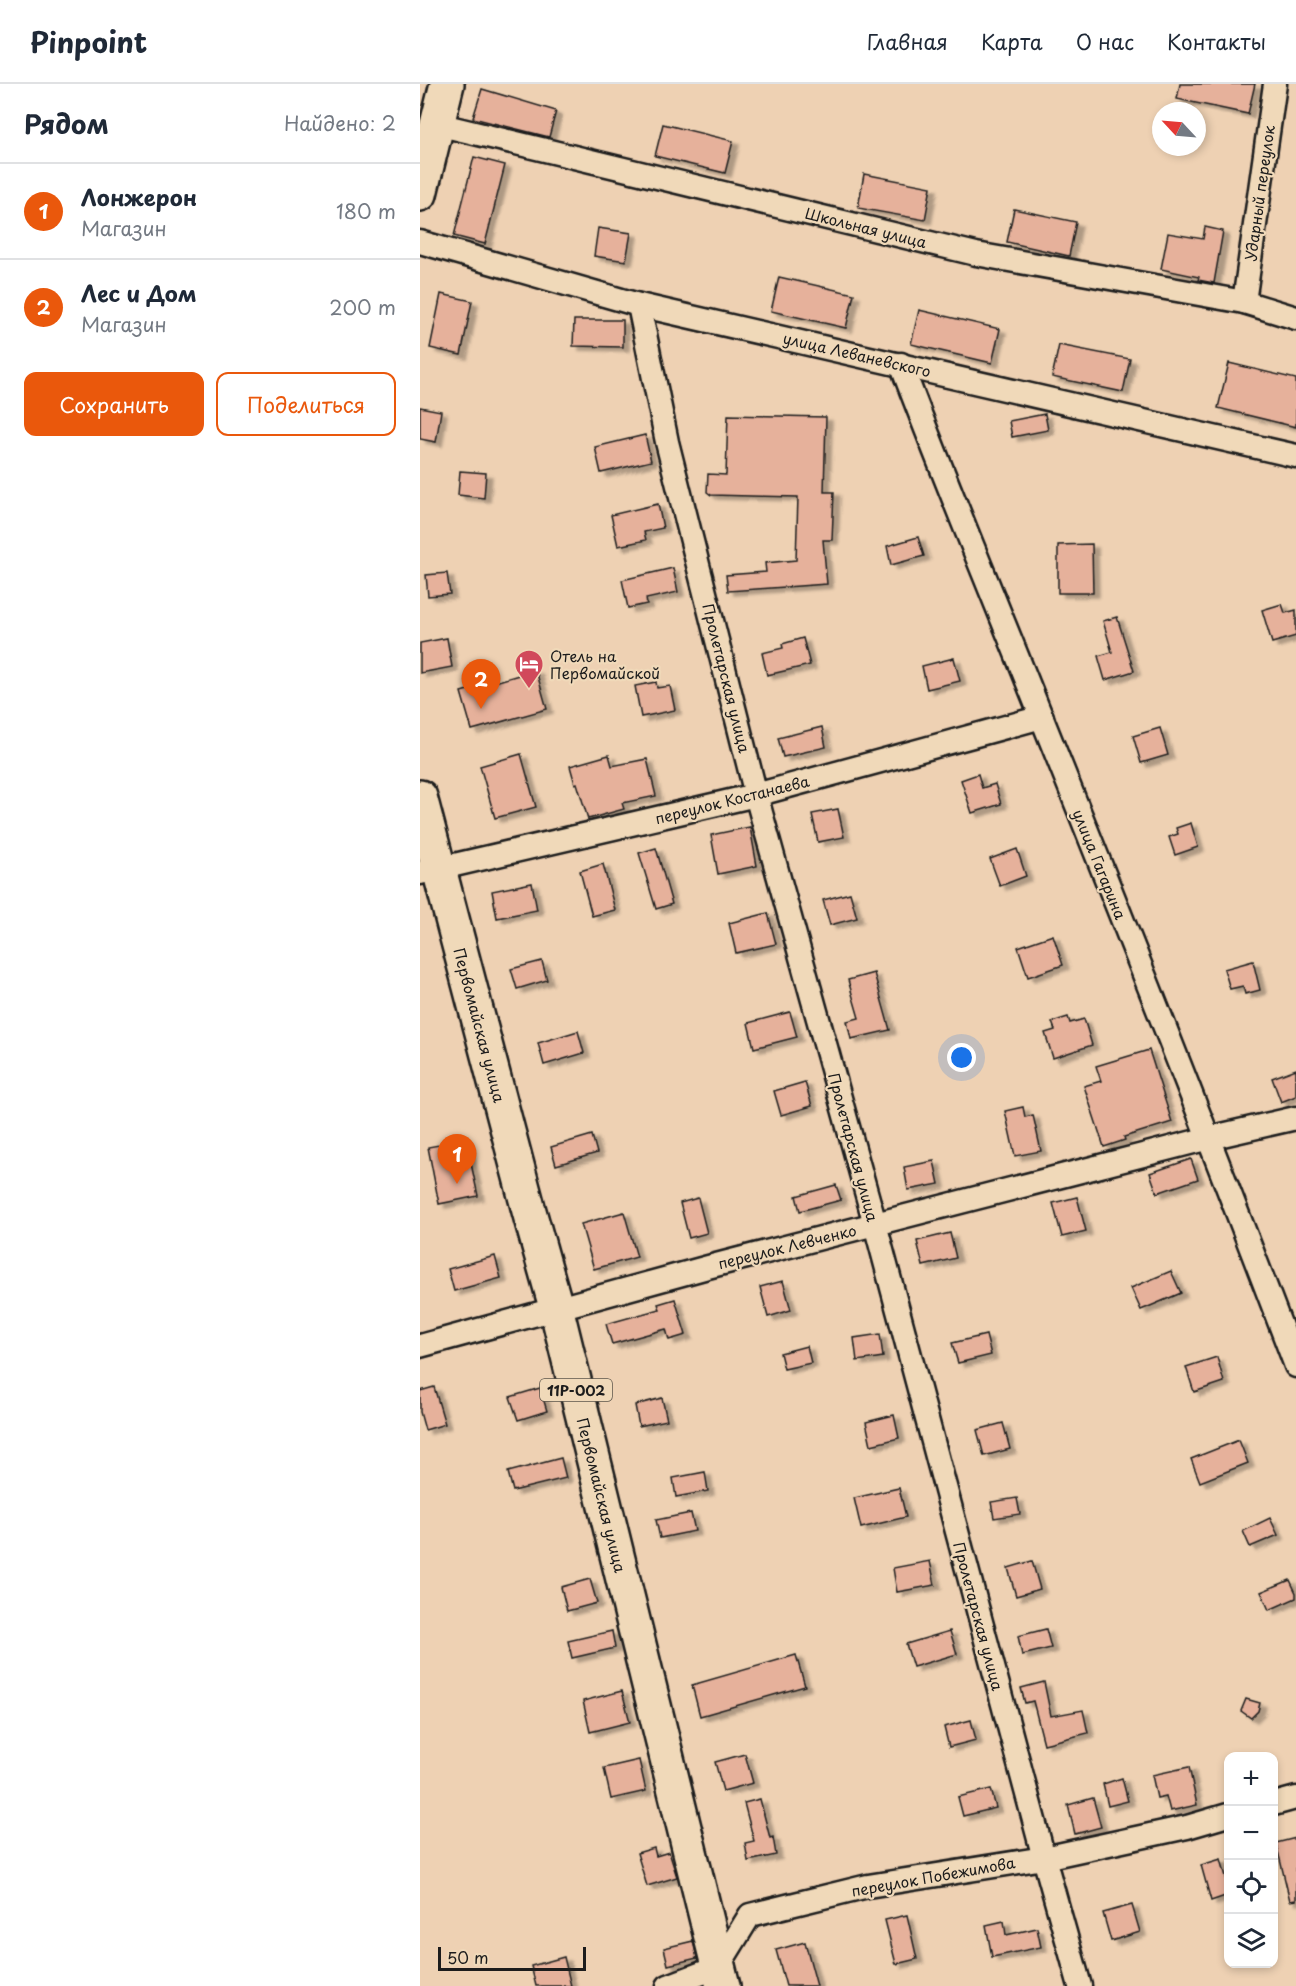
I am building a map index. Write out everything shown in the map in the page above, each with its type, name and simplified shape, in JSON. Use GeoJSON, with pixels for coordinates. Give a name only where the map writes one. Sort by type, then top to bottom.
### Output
{"type":"FeatureCollection","features":[{"type":"Feature","properties":{"kind":"main road"},"geometry":{"type":"LineString","coordinates":[[420,194],[447,84]]}},
{"type":"Feature","properties":{"kind":"main road","name":"Первомайская улица"},"geometry":{"type":"LineString","coordinates":[[420,797],[430,871],[556,1307],[720,1976]]}},
{"type":"Feature","properties":{"kind":"street","name":"Ударный переулок"},"geometry":{"type":"LineString","coordinates":[[1244,302],[1275,84]]}},
{"type":"Feature","properties":{"kind":"street","name":"Школьная улица"},"geometry":{"type":"LineString","coordinates":[[437,124],[976,254],[1244,302],[1296,318]]}},
{"type":"Feature","properties":{"kind":"street","name":"улица Леваневского"},"geometry":{"type":"LineString","coordinates":[[420,242],[639,305],[1296,456]]}},
{"type":"Feature","properties":{"kind":"street","name":"Пролетарская улица"},"geometry":{"type":"LineString","coordinates":[[639,305],[667,442],[756,795],[875,1224],[1080,1986]]}},
{"type":"Feature","properties":{"kind":"street","name":"улица Гагарина"},"geometry":{"type":"LineString","coordinates":[[901,364],[941,471],[1042,717],[1209,1137],[1296,1366]]}},
{"type":"Feature","properties":{"kind":"street","name":"переулок Костанаева"},"geometry":{"type":"LineString","coordinates":[[430,871],[756,795],[1042,717]]}},
{"type":"Feature","properties":{"kind":"street","name":"переулок Левченко"},"geometry":{"type":"LineString","coordinates":[[420,1346],[556,1307],[1209,1137],[1296,1118]]}},
{"type":"Feature","properties":{"kind":"street"},"geometry":{"type":"LineString","coordinates":[[1278,1803],[1296,1798]]}},
{"type":"Feature","properties":{"kind":"street","name":"переулок Побежимова"},"geometry":{"type":"LineString","coordinates":[[720,1976],[750,1915],[868,1886],[1044,1858],[1187,1827],[1224,1816]]}},
{"type":"Feature","properties":{"kind":"street"},"geometry":{"type":"LineString","coordinates":[[668,1986],[720,1976]]}},
{"type":"Feature","properties":{"kind":"building"},"geometry":{"type":"Polygon","coordinates":[[[1180,84],[1255,84],[1248,114],[1206,105],[1206,102],[1177,99],[1180,84]]]}},
{"type":"Feature","properties":{"kind":"building"},"geometry":{"type":"Polygon","coordinates":[[[482,89],[556,111],[549,137],[473,118],[482,89]]]}},
{"type":"Feature","properties":{"kind":"building"},"geometry":{"type":"Polygon","coordinates":[[[663,124],[733,141],[725,173],[655,156],[663,124]]]}},
{"type":"Feature","properties":{"kind":"building"},"geometry":{"type":"Polygon","coordinates":[[[474,157],[505,165],[485,244],[454,236],[474,157]]]}},
{"type":"Feature","properties":{"kind":"building"},"geometry":{"type":"Polygon","coordinates":[[[864,174],[931,187],[925,220],[858,208],[864,174]]]}},
{"type":"Feature","properties":{"kind":"building"},"geometry":{"type":"Polygon","coordinates":[[[1014,209],[1076,222],[1069,256],[1007,242],[1014,209]]]}},
{"type":"Feature","properties":{"kind":"building"},"geometry":{"type":"Polygon","coordinates":[[[1205,227],[1223,231],[1214,283],[1198,280],[1199,277],[1161,269],[1168,233],[1203,239],[1205,227]]]}},
{"type":"Feature","properties":{"kind":"building"},"geometry":{"type":"Polygon","coordinates":[[[598,228],[631,233],[626,261],[594,256],[598,228]]]}},
{"type":"Feature","properties":{"kind":"building"},"geometry":{"type":"Polygon","coordinates":[[[779,277],[854,294],[846,328],[771,311],[779,277]]]}},
{"type":"Feature","properties":{"kind":"building"},"geometry":{"type":"Polygon","coordinates":[[[441,294],[472,301],[461,355],[430,348],[441,294]]]}},
{"type":"Feature","properties":{"kind":"building"},"geometry":{"type":"Polygon","coordinates":[[[919,310],[1000,329],[992,363],[911,344],[919,310]]]}},
{"type":"Feature","properties":{"kind":"building"},"geometry":{"type":"Polygon","coordinates":[[[574,320],[623,320],[623,347],[573,346],[574,320]]]}},
{"type":"Feature","properties":{"kind":"building"},"geometry":{"type":"Polygon","coordinates":[[[1059,345],[1130,359],[1123,392],[1052,377],[1059,345]]]}},
{"type":"Feature","properties":{"kind":"building"},"geometry":{"type":"Polygon","coordinates":[[[1229,363],[1296,379],[1296,427],[1218,408],[1229,363]]]}},
{"type":"Feature","properties":{"kind":"building"},"geometry":{"type":"Polygon","coordinates":[[[420,407],[441,411],[436,442],[420,439],[420,407]]]}},
{"type":"Feature","properties":{"kind":"building"},"geometry":{"type":"Polygon","coordinates":[[[1045,414],[1048,430],[1012,437],[1009,421],[1045,414]]]}},
{"type":"Feature","properties":{"kind":"building"},"geometry":{"type":"Polygon","coordinates":[[[728,415],[826,417],[824,492],[834,492],[832,540],[823,540],[827,584],[728,591],[726,575],[766,572],[765,563],[796,560],[798,497],[711,495],[707,492],[708,474],[726,475],[728,415]]]}},
{"type":"Feature","properties":{"kind":"building"},"geometry":{"type":"Polygon","coordinates":[[[645,435],[651,461],[601,473],[595,447],[645,435]]]}},
{"type":"Feature","properties":{"kind":"building"},"geometry":{"type":"Polygon","coordinates":[[[460,471],[486,473],[484,498],[458,495],[460,471]]]}},
{"type":"Feature","properties":{"kind":"building"},"geometry":{"type":"Polygon","coordinates":[[[658,504],[663,528],[644,532],[646,540],[618,546],[611,515],[658,504]]]}},
{"type":"Feature","properties":{"kind":"building"},"geometry":{"type":"Polygon","coordinates":[[[918,537],[924,556],[891,565],[887,546],[918,537]]]}},
{"type":"Feature","properties":{"kind":"building"},"geometry":{"type":"Polygon","coordinates":[[[1092,544],[1093,593],[1058,593],[1058,545],[1092,544]]]}},
{"type":"Feature","properties":{"kind":"building"},"geometry":{"type":"Polygon","coordinates":[[[673,568],[678,592],[646,599],[647,604],[628,608],[622,580],[673,568]]]}},
{"type":"Feature","properties":{"kind":"building"},"geometry":{"type":"Polygon","coordinates":[[[447,573],[450,594],[428,596],[426,575],[447,573]]]}},
{"type":"Feature","properties":{"kind":"building"},"geometry":{"type":"Polygon","coordinates":[[[1282,604],[1285,613],[1296,610],[1296,636],[1272,643],[1262,610],[1282,604]]]}},
{"type":"Feature","properties":{"kind":"building"},"geometry":{"type":"Polygon","coordinates":[[[1117,617],[1134,671],[1105,680],[1098,656],[1112,652],[1103,621],[1117,617]]]}},
{"type":"Feature","properties":{"kind":"building"},"geometry":{"type":"Polygon","coordinates":[[[447,638],[452,667],[420,673],[420,643],[447,638]]]}},
{"type":"Feature","properties":{"kind":"building"},"geometry":{"type":"Polygon","coordinates":[[[803,638],[810,665],[767,675],[762,653],[783,648],[782,644],[803,638]]]}},
{"type":"Feature","properties":{"kind":"building"},"geometry":{"type":"Polygon","coordinates":[[[954,658],[960,681],[927,689],[922,666],[954,658]]]}},
{"type":"Feature","properties":{"kind":"building"},"geometry":{"type":"Polygon","coordinates":[[[536,670],[547,709],[472,730],[461,692],[536,670]]]}},
{"type":"Feature","properties":{"kind":"building"},"geometry":{"type":"Polygon","coordinates":[[[656,682],[657,688],[670,686],[675,710],[641,717],[635,686],[656,682]]]}},
{"type":"Feature","properties":{"kind":"building"},"geometry":{"type":"Polygon","coordinates":[[[822,727],[826,747],[783,757],[778,738],[822,727]]]}},
{"type":"Feature","properties":{"kind":"building"},"geometry":{"type":"Polygon","coordinates":[[[1160,728],[1168,755],[1141,763],[1133,736],[1160,728]]]}},
{"type":"Feature","properties":{"kind":"building"},"geometry":{"type":"Polygon","coordinates":[[[521,754],[536,807],[495,818],[480,766],[521,754]]]}},
{"type":"Feature","properties":{"kind":"building"},"geometry":{"type":"Polygon","coordinates":[[[609,755],[612,766],[647,759],[656,796],[622,803],[624,809],[588,819],[570,766],[609,755]]]}},
{"type":"Feature","properties":{"kind":"building"},"geometry":{"type":"Polygon","coordinates":[[[978,774],[982,788],[995,784],[1001,804],[972,813],[961,780],[978,774]]]}},
{"type":"Feature","properties":{"kind":"building"},"geometry":{"type":"Polygon","coordinates":[[[838,809],[844,837],[818,842],[812,814],[838,809]]]}},
{"type":"Feature","properties":{"kind":"building"},"geometry":{"type":"Polygon","coordinates":[[[1191,823],[1198,847],[1175,855],[1169,837],[1178,834],[1176,828],[1191,823]]]}},
{"type":"Feature","properties":{"kind":"building"},"geometry":{"type":"Polygon","coordinates":[[[750,827],[757,866],[718,874],[711,835],[750,827]]]}},
{"type":"Feature","properties":{"kind":"building"},"geometry":{"type":"Polygon","coordinates":[[[656,848],[672,904],[656,909],[639,853],[656,848]]]}},
{"type":"Feature","properties":{"kind":"building"},"geometry":{"type":"Polygon","coordinates":[[[1017,849],[1026,876],[1000,886],[990,859],[1017,849]]]}},
{"type":"Feature","properties":{"kind":"building"},"geometry":{"type":"Polygon","coordinates":[[[603,864],[615,910],[592,916],[580,871],[603,864]]]}},
{"type":"Feature","properties":{"kind":"building"},"geometry":{"type":"Polygon","coordinates":[[[532,883],[537,910],[497,918],[492,891],[532,883]]]}},
{"type":"Feature","properties":{"kind":"building"},"geometry":{"type":"Polygon","coordinates":[[[850,893],[857,918],[830,925],[823,900],[850,893]]]}},
{"type":"Feature","properties":{"kind":"building"},"geometry":{"type":"Polygon","coordinates":[[[768,913],[776,944],[736,953],[729,923],[768,913]]]}},
{"type":"Feature","properties":{"kind":"building"},"geometry":{"type":"Polygon","coordinates":[[[1053,935],[1063,965],[1028,977],[1018,947],[1053,935]]]}},
{"type":"Feature","properties":{"kind":"building"},"geometry":{"type":"Polygon","coordinates":[[[542,961],[547,980],[517,989],[511,969],[542,961]]]}},
{"type":"Feature","properties":{"kind":"building"},"geometry":{"type":"Polygon","coordinates":[[[1253,961],[1260,990],[1245,994],[1243,986],[1230,989],[1224,969],[1253,961]]]}},
{"type":"Feature","properties":{"kind":"building"},"geometry":{"type":"Polygon","coordinates":[[[874,973],[890,1030],[851,1039],[847,1021],[859,1018],[848,980],[874,973]]]}},
{"type":"Feature","properties":{"kind":"building"},"geometry":{"type":"Polygon","coordinates":[[[790,1012],[797,1037],[754,1048],[748,1023],[790,1012]]]}},
{"type":"Feature","properties":{"kind":"building"},"geometry":{"type":"Polygon","coordinates":[[[1068,1017],[1070,1023],[1084,1019],[1092,1045],[1053,1058],[1045,1033],[1055,1030],[1052,1022],[1068,1017]]]}},
{"type":"Feature","properties":{"kind":"building"},"geometry":{"type":"Polygon","coordinates":[[[578,1031],[584,1053],[544,1065],[538,1043],[578,1031]]]}},
{"type":"Feature","properties":{"kind":"building"},"geometry":{"type":"Polygon","coordinates":[[[1149,1050],[1172,1122],[1124,1137],[1125,1140],[1104,1147],[1084,1086],[1101,1081],[1096,1066],[1149,1050]]]}},
{"type":"Feature","properties":{"kind":"building"},"geometry":{"type":"Polygon","coordinates":[[[1296,1069],[1296,1096],[1281,1102],[1272,1078],[1296,1069]]]}},
{"type":"Feature","properties":{"kind":"building"},"geometry":{"type":"Polygon","coordinates":[[[805,1082],[812,1106],[781,1115],[774,1091],[805,1082]]]}},
{"type":"Feature","properties":{"kind":"building"},"geometry":{"type":"Polygon","coordinates":[[[1023,1107],[1025,1117],[1033,1115],[1041,1151],[1015,1156],[1005,1111],[1023,1107]]]}},
{"type":"Feature","properties":{"kind":"building"},"geometry":{"type":"Polygon","coordinates":[[[592,1135],[597,1153],[556,1165],[551,1147],[592,1135]]]}},
{"type":"Feature","properties":{"kind":"building"},"geometry":{"type":"Polygon","coordinates":[[[466,1140],[478,1196],[439,1204],[428,1147],[466,1140]]]}},
{"type":"Feature","properties":{"kind":"building"},"geometry":{"type":"Polygon","coordinates":[[[1191,1159],[1198,1179],[1157,1193],[1150,1173],[1191,1159]]]}},
{"type":"Feature","properties":{"kind":"building"},"geometry":{"type":"Polygon","coordinates":[[[934,1161],[939,1184],[908,1190],[904,1167],[934,1161]]]}},
{"type":"Feature","properties":{"kind":"building"},"geometry":{"type":"Polygon","coordinates":[[[836,1185],[841,1200],[800,1211],[796,1196],[836,1185]]]}},
{"type":"Feature","properties":{"kind":"building"},"geometry":{"type":"Polygon","coordinates":[[[1077,1197],[1086,1231],[1062,1237],[1053,1203],[1077,1197]]]}},
{"type":"Feature","properties":{"kind":"building"},"geometry":{"type":"Polygon","coordinates":[[[698,1198],[707,1233],[689,1238],[680,1203],[698,1198]]]}},
{"type":"Feature","properties":{"kind":"building"},"geometry":{"type":"Polygon","coordinates":[[[624,1212],[637,1257],[594,1269],[581,1224],[624,1212]]]}},
{"type":"Feature","properties":{"kind":"building"},"geometry":{"type":"Polygon","coordinates":[[[950,1233],[956,1258],[923,1266],[917,1241],[950,1233]]]}},
{"type":"Feature","properties":{"kind":"building"},"geometry":{"type":"Polygon","coordinates":[[[495,1256],[501,1278],[454,1291],[448,1269],[495,1256]]]}},
{"type":"Feature","properties":{"kind":"building"},"geometry":{"type":"Polygon","coordinates":[[[1171,1271],[1181,1293],[1141,1310],[1131,1288],[1171,1271]]]}},
{"type":"Feature","properties":{"kind":"building"},"geometry":{"type":"Polygon","coordinates":[[[783,1281],[791,1310],[768,1317],[760,1287],[783,1281]]]}},
{"type":"Feature","properties":{"kind":"building"},"geometry":{"type":"Polygon","coordinates":[[[675,1299],[686,1335],[669,1340],[666,1329],[612,1344],[606,1324],[660,1309],[658,1304],[675,1299]]]}},
{"type":"Feature","properties":{"kind":"building"},"geometry":{"type":"Polygon","coordinates":[[[880,1334],[883,1357],[857,1361],[854,1338],[880,1334]]]}},
{"type":"Feature","properties":{"kind":"building"},"geometry":{"type":"Polygon","coordinates":[[[986,1335],[991,1355],[958,1363],[952,1343],[986,1335]]]}},
{"type":"Feature","properties":{"kind":"building"},"geometry":{"type":"Polygon","coordinates":[[[807,1346],[811,1363],[784,1369],[780,1353],[807,1346]]]}},
{"type":"Feature","properties":{"kind":"building"},"geometry":{"type":"Polygon","coordinates":[[[1217,1357],[1224,1382],[1194,1392],[1186,1367],[1217,1357]]]}},
{"type":"Feature","properties":{"kind":"building"},"geometry":{"type":"Polygon","coordinates":[[[434,1387],[445,1424],[425,1430],[420,1412],[420,1391],[434,1387]]]}},
{"type":"Feature","properties":{"kind":"building"},"geometry":{"type":"Polygon","coordinates":[[[540,1388],[547,1411],[518,1420],[510,1397],[540,1388]]]}},
{"type":"Feature","properties":{"kind":"building"},"geometry":{"type":"Polygon","coordinates":[[[662,1398],[667,1420],[639,1426],[635,1405],[662,1398]]]}},
{"type":"Feature","properties":{"kind":"building"},"geometry":{"type":"Polygon","coordinates":[[[894,1415],[899,1438],[871,1445],[866,1422],[894,1415]]]}},
{"type":"Feature","properties":{"kind":"building"},"geometry":{"type":"Polygon","coordinates":[[[1003,1423],[1010,1449],[984,1456],[977,1430],[1003,1423]]]}},
{"type":"Feature","properties":{"kind":"building"},"geometry":{"type":"Polygon","coordinates":[[[1239,1440],[1248,1463],[1200,1482],[1191,1459],[1239,1440]]]}},
{"type":"Feature","properties":{"kind":"building"},"geometry":{"type":"Polygon","coordinates":[[[561,1458],[566,1478],[513,1491],[508,1472],[561,1458]]]}},
{"type":"Feature","properties":{"kind":"building"},"geometry":{"type":"Polygon","coordinates":[[[705,1472],[708,1491],[676,1497],[673,1478],[705,1472]]]}},
{"type":"Feature","properties":{"kind":"building"},"geometry":{"type":"Polygon","coordinates":[[[899,1488],[906,1517],[861,1528],[854,1498],[899,1488]]]}},
{"type":"Feature","properties":{"kind":"building"},"geometry":{"type":"Polygon","coordinates":[[[1017,1498],[1020,1514],[994,1518],[991,1502],[1017,1498]]]}},
{"type":"Feature","properties":{"kind":"building"},"geometry":{"type":"Polygon","coordinates":[[[691,1513],[695,1531],[660,1538],[656,1520],[691,1513]]]}},
{"type":"Feature","properties":{"kind":"building"},"geometry":{"type":"Polygon","coordinates":[[[1270,1518],[1278,1535],[1250,1547],[1243,1531],[1270,1518]]]}},
{"type":"Feature","properties":{"kind":"building"},"geometry":{"type":"Polygon","coordinates":[[[930,1561],[935,1585],[897,1592],[893,1568],[930,1561]]]}},
{"type":"Feature","properties":{"kind":"building"},"geometry":{"type":"Polygon","coordinates":[[[1032,1561],[1040,1589],[1016,1596],[1008,1568],[1032,1561]]]}},
{"type":"Feature","properties":{"kind":"building"},"geometry":{"type":"Polygon","coordinates":[[[590,1579],[597,1603],[567,1611],[561,1587],[590,1579]]]}},
{"type":"Feature","properties":{"kind":"building"},"geometry":{"type":"Polygon","coordinates":[[[1290,1580],[1296,1598],[1269,1610],[1261,1592],[1290,1580]]]}},
{"type":"Feature","properties":{"kind":"building"},"geometry":{"type":"Polygon","coordinates":[[[1046,1629],[1051,1648],[1022,1655],[1018,1636],[1046,1629]]]}},
{"type":"Feature","properties":{"kind":"building"},"geometry":{"type":"Polygon","coordinates":[[[612,1631],[615,1648],[572,1658],[568,1641],[612,1631]]]}},
{"type":"Feature","properties":{"kind":"building"},"geometry":{"type":"Polygon","coordinates":[[[950,1631],[957,1654],[913,1667],[906,1644],[950,1631]]]}},
{"type":"Feature","properties":{"kind":"building"},"geometry":{"type":"Polygon","coordinates":[[[796,1655],[805,1686],[700,1716],[692,1685],[796,1655]]]}},
{"type":"Feature","properties":{"kind":"building"},"geometry":{"type":"Polygon","coordinates":[[[1044,1682],[1051,1716],[1083,1710],[1088,1733],[1044,1744],[1033,1701],[1025,1703],[1021,1688],[1044,1682]]]}},
{"type":"Feature","properties":{"kind":"building"},"geometry":{"type":"Polygon","coordinates":[[[622,1691],[630,1722],[590,1732],[583,1701],[622,1691]]]}},
{"type":"Feature","properties":{"kind":"building"},"geometry":{"type":"Polygon","coordinates":[[[1246,1699],[1260,1703],[1258,1711],[1251,1718],[1241,1711],[1246,1699]]]}},
{"type":"Feature","properties":{"kind":"building"},"geometry":{"type":"Polygon","coordinates":[[[971,1720],[976,1740],[949,1747],[944,1727],[971,1720]]]}},
{"type":"Feature","properties":{"kind":"building"},"geometry":{"type":"Polygon","coordinates":[[[745,1754],[753,1783],[723,1791],[715,1762],[745,1754]]]}},
{"type":"Feature","properties":{"kind":"building"},"geometry":{"type":"Polygon","coordinates":[[[639,1760],[646,1791],[611,1799],[604,1768],[639,1760]]]}},
{"type":"Feature","properties":{"kind":"building"},"geometry":{"type":"Polygon","coordinates":[[[1189,1767],[1197,1805],[1170,1811],[1166,1796],[1157,1798],[1152,1775],[1189,1767]]]}},
{"type":"Feature","properties":{"kind":"building"},"geometry":{"type":"Polygon","coordinates":[[[1122,1778],[1128,1801],[1108,1806],[1103,1784],[1122,1778]]]}},
{"type":"Feature","properties":{"kind":"building"},"geometry":{"type":"Polygon","coordinates":[[[991,1789],[996,1808],[963,1816],[958,1797],[991,1789]]]}},
{"type":"Feature","properties":{"kind":"building"},"geometry":{"type":"Polygon","coordinates":[[[1093,1798],[1101,1827],[1075,1834],[1068,1805],[1093,1798]]]}},
{"type":"Feature","properties":{"kind":"building"},"geometry":{"type":"Polygon","coordinates":[[[760,1799],[770,1838],[773,1837],[776,1855],[748,1861],[745,1843],[754,1841],[744,1803],[760,1799]]]}},
{"type":"Feature","properties":{"kind":"building"},"geometry":{"type":"Polygon","coordinates":[[[1296,1838],[1296,1900],[1290,1901],[1278,1842],[1296,1838]]]}},
{"type":"Feature","properties":{"kind":"building"},"geometry":{"type":"Polygon","coordinates":[[[654,1848],[656,1856],[669,1852],[677,1877],[647,1886],[637,1853],[654,1848]]]}},
{"type":"Feature","properties":{"kind":"building"},"geometry":{"type":"Polygon","coordinates":[[[1221,1859],[1224,1870],[1224,1896],[1211,1901],[1201,1865],[1221,1859]]]}},
{"type":"Feature","properties":{"kind":"building"},"geometry":{"type":"Polygon","coordinates":[[[1132,1905],[1140,1932],[1111,1941],[1103,1913],[1132,1905]]]}},
{"type":"Feature","properties":{"kind":"building"},"geometry":{"type":"Polygon","coordinates":[[[907,1915],[917,1959],[896,1964],[885,1920],[907,1915]]]}},
{"type":"Feature","properties":{"kind":"building"},"geometry":{"type":"Polygon","coordinates":[[[1004,1921],[1006,1935],[1037,1928],[1041,1947],[992,1957],[986,1925],[1004,1921]]]}},
{"type":"Feature","properties":{"kind":"building"},"geometry":{"type":"Polygon","coordinates":[[[693,1941],[697,1958],[668,1965],[664,1948],[693,1941]]]}},
{"type":"Feature","properties":{"kind":"building"},"geometry":{"type":"Polygon","coordinates":[[[805,1942],[817,1986],[786,1986],[776,1950],[805,1942]]]}},
{"type":"Feature","properties":{"kind":"building"},"geometry":{"type":"Polygon","coordinates":[[[564,1957],[571,1986],[536,1986],[531,1966],[564,1957]]]}},
{"type":"Feature","properties":{"kind":"place","name":"Отель на Первомайской"},"geometry":{"type":"Point","coordinates":[529,690]}},
{"type":"Feature","properties":{"kind":"place","name":"Лес и Дом"},"geometry":{"type":"Point","coordinates":[481,709]}},
{"type":"Feature","properties":{"kind":"place","name":"Лонжерон"},"geometry":{"type":"Point","coordinates":[457,1184]}}]}
